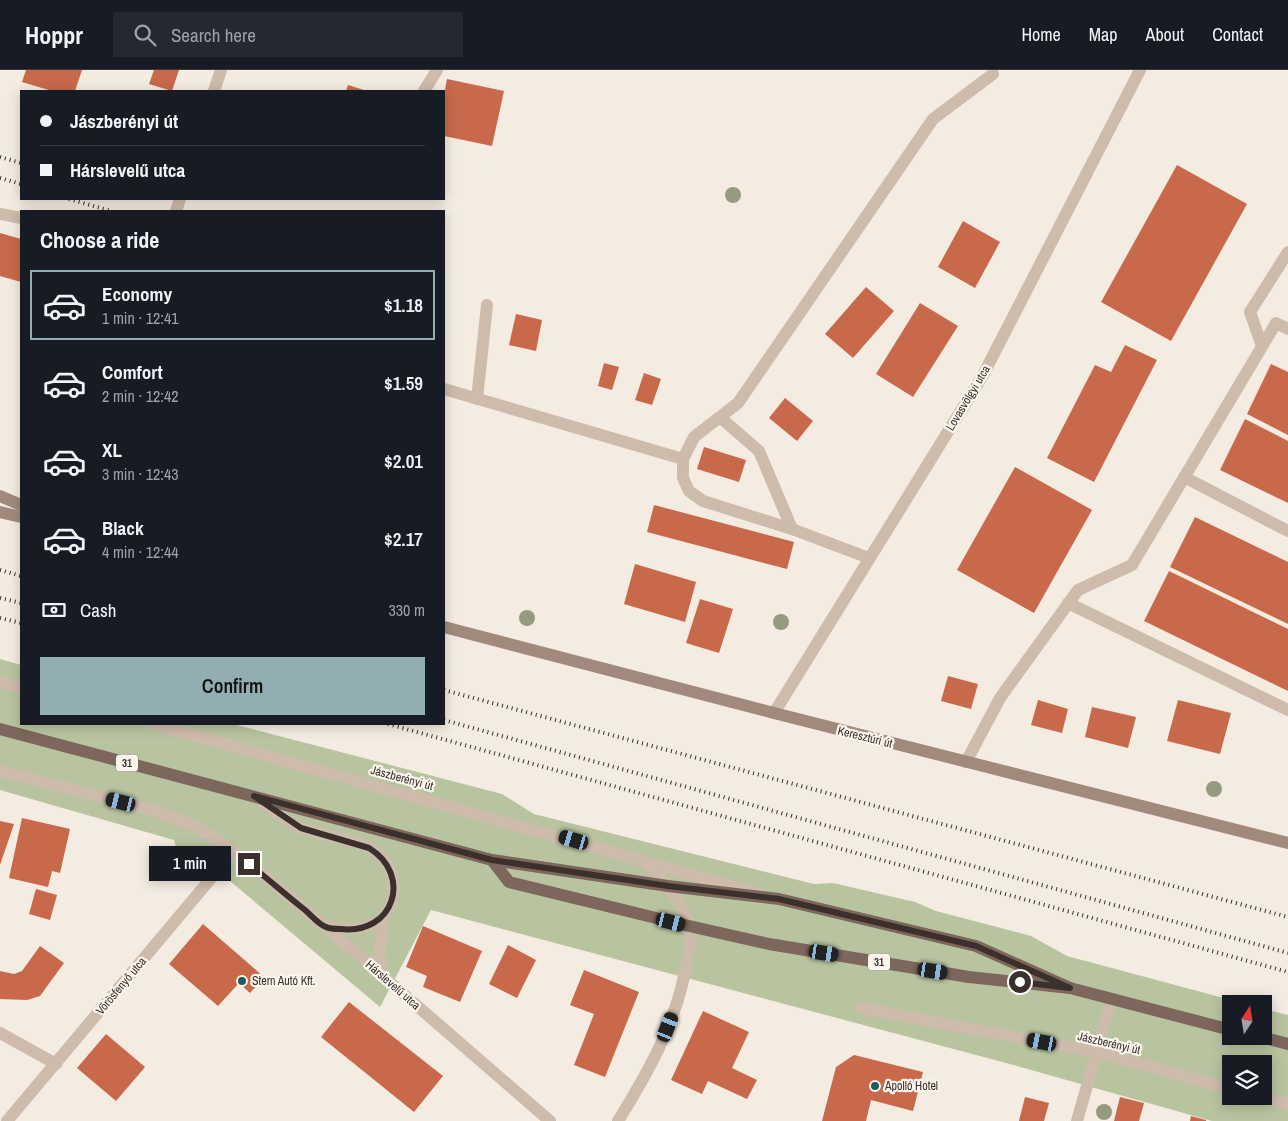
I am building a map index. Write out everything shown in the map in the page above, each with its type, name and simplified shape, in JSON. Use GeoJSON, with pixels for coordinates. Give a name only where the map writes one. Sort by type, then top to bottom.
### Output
{"type":"FeatureCollection","features":[{"type":"Feature","properties":{"kind":"main road"},"geometry":{"type":"LineString","coordinates":[[0,496],[20,505]]}},
{"type":"Feature","properties":{"kind":"main road"},"geometry":{"type":"LineString","coordinates":[[0,512],[20,517]]}},
{"type":"Feature","properties":{"kind":"main road","name":"Keresztúri út"},"geometry":{"type":"LineString","coordinates":[[445,627],[774,714],[1288,843]]}},
{"type":"Feature","properties":{"kind":"main road","name":"Jászberényi út"},"geometry":{"type":"LineString","coordinates":[[0,729],[492,860],[668,886],[779,899],[976,946],[1070,988]]}},
{"type":"Feature","properties":{"kind":"main road","name":"Jászberényi út"},"geometry":{"type":"LineString","coordinates":[[492,860],[509,882],[689,926],[770,944],[969,977],[1070,988],[1222,1028]]}},
{"type":"Feature","properties":{"kind":"main road"},"geometry":{"type":"LineString","coordinates":[[1272,1040],[1288,1044]]}},
{"type":"Feature","properties":{"kind":"street"},"geometry":{"type":"LineString","coordinates":[[214,90],[221,70]]}},
{"type":"Feature","properties":{"kind":"street"},"geometry":{"type":"LineString","coordinates":[[425,90],[437,70]]}},
{"type":"Feature","properties":{"kind":"street","name":"Lovasvölgyi utca"},"geometry":{"type":"LineString","coordinates":[[774,714],[983,375],[1140,70]]}},
{"type":"Feature","properties":{"kind":"street"},"geometry":{"type":"LineString","coordinates":[[869,558],[792,529],[703,501],[689,491],[683,478],[683,459],[694,437],[738,403],[933,119],[993,74]]}},
{"type":"Feature","properties":{"kind":"street"},"geometry":{"type":"LineString","coordinates":[[0,214],[20,218]]}},
{"type":"Feature","properties":{"kind":"street"},"geometry":{"type":"LineString","coordinates":[[1262,346],[1250,312],[1288,252]]}},
{"type":"Feature","properties":{"kind":"street"},"geometry":{"type":"LineString","coordinates":[[477,399],[487,305]]}},
{"type":"Feature","properties":{"kind":"street"},"geometry":{"type":"LineString","coordinates":[[966,762],[1000,698],[1078,590],[1132,565],[1276,323],[1288,328]]}},
{"type":"Feature","properties":{"kind":"street"},"geometry":{"type":"LineString","coordinates":[[445,389],[683,459]]}},
{"type":"Feature","properties":{"kind":"street"},"geometry":{"type":"LineString","coordinates":[[721,418],[759,451],[792,529]]}},
{"type":"Feature","properties":{"kind":"street"},"geometry":{"type":"LineString","coordinates":[[1184,478],[1288,531]]}},
{"type":"Feature","properties":{"kind":"street"},"geometry":{"type":"LineString","coordinates":[[1068,604],[1288,710]]}},
{"type":"Feature","properties":{"kind":"street"},"geometry":{"type":"LineString","coordinates":[[0,682],[20,688]]}},
{"type":"Feature","properties":{"kind":"street","name":"Jászberényi út"},"geometry":{"type":"LineString","coordinates":[[157,725],[779,899]]}},
{"type":"Feature","properties":{"kind":"street"},"geometry":{"type":"LineString","coordinates":[[0,771],[178,818],[234,851]]}},
{"type":"Feature","properties":{"kind":"street","name":"Jászberényi út"},"geometry":{"type":"LineString","coordinates":[[254,796],[301,828],[369,848],[386,861],[392,882],[391,901],[384,916],[379,956],[384,978]]}},
{"type":"Feature","properties":{"kind":"street","name":"Hárslevelű utca"},"geometry":{"type":"LineString","coordinates":[[234,851],[326,927],[550,1121]]}},
{"type":"Feature","properties":{"kind":"street","name":"Vörösfenyő utca"},"geometry":{"type":"LineString","coordinates":[[7,1121],[234,851]]}},
{"type":"Feature","properties":{"kind":"street"},"geometry":{"type":"LineString","coordinates":[[618,1121],[647,1074],[674,1014],[684,978],[689,949],[689,926],[682,910],[668,886],[643,860]]}},
{"type":"Feature","properties":{"kind":"street"},"geometry":{"type":"LineString","coordinates":[[326,927],[352,930],[364,928],[384,916]]}},
{"type":"Feature","properties":{"kind":"street"},"geometry":{"type":"LineString","coordinates":[[1077,1121],[1112,998]]}},
{"type":"Feature","properties":{"kind":"street","name":"Jászberényi út"},"geometry":{"type":"LineString","coordinates":[[860,1008],[1096,1052],[1222,1087]]}},
{"type":"Feature","properties":{"kind":"street"},"geometry":{"type":"LineString","coordinates":[[0,1032],[56,1064]]}},
{"type":"Feature","properties":{"kind":"street"},"geometry":{"type":"LineString","coordinates":[[1272,1100],[1288,1104]]}},
{"type":"Feature","properties":{"kind":"green space"},"geometry":{"type":"Polygon","coordinates":[[[0,659],[20,665],[20,725],[237,725],[502,794],[534,814],[814,884],[833,883],[915,902],[936,911],[1031,936],[1067,956],[1222,998],[1222,1045],[1272,1045],[1272,1011],[1288,1015],[1288,1121],[1212,1121],[1010,1064],[431,910],[380,1007],[230,881],[179,861],[174,840],[0,790],[0,659]]]}},
{"type":"Feature","properties":{"kind":"building"},"geometry":{"type":"Polygon","coordinates":[[[26,70],[82,70],[75,90],[49,90],[22,82],[26,70]]]}},
{"type":"Feature","properties":{"kind":"building"},"geometry":{"type":"Polygon","coordinates":[[[154,70],[179,70],[172,90],[149,84],[154,70]]]}},
{"type":"Feature","properties":{"kind":"building"},"geometry":{"type":"Polygon","coordinates":[[[447,79],[504,91],[492,146],[445,136],[445,90],[447,79]]]}},
{"type":"Feature","properties":{"kind":"building"},"geometry":{"type":"Polygon","coordinates":[[[348,85],[364,90],[346,90],[348,85]]]}},
{"type":"Feature","properties":{"kind":"building"},"geometry":{"type":"Polygon","coordinates":[[[1177,165],[1247,204],[1171,341],[1101,302],[1177,165]]]}},
{"type":"Feature","properties":{"kind":"building"},"geometry":{"type":"Polygon","coordinates":[[[963,221],[1000,242],[975,288],[938,267],[963,221]]]}},
{"type":"Feature","properties":{"kind":"building"},"geometry":{"type":"Polygon","coordinates":[[[0,233],[20,239],[20,282],[0,276],[0,233]]]}},
{"type":"Feature","properties":{"kind":"building"},"geometry":{"type":"Polygon","coordinates":[[[866,287],[894,311],[853,358],[825,334],[866,287]]]}},
{"type":"Feature","properties":{"kind":"building"},"geometry":{"type":"Polygon","coordinates":[[[920,303],[958,326],[913,397],[876,374],[920,303]]]}},
{"type":"Feature","properties":{"kind":"building"},"geometry":{"type":"Polygon","coordinates":[[[516,314],[542,320],[536,351],[509,345],[516,314]]]}},
{"type":"Feature","properties":{"kind":"building"},"geometry":{"type":"Polygon","coordinates":[[[1125,345],[1157,360],[1094,482],[1047,458],[1095,365],[1111,372],[1125,345]]]}},
{"type":"Feature","properties":{"kind":"building"},"geometry":{"type":"Polygon","coordinates":[[[604,363],[619,367],[612,390],[598,386],[604,363]]]}},
{"type":"Feature","properties":{"kind":"building"},"geometry":{"type":"Polygon","coordinates":[[[1271,364],[1288,372],[1288,435],[1247,414],[1271,364]]]}},
{"type":"Feature","properties":{"kind":"building"},"geometry":{"type":"Polygon","coordinates":[[[644,373],[661,379],[652,405],[635,400],[644,373]]]}},
{"type":"Feature","properties":{"kind":"building"},"geometry":{"type":"Polygon","coordinates":[[[785,398],[813,421],[797,441],[769,418],[785,398]]]}},
{"type":"Feature","properties":{"kind":"building"},"geometry":{"type":"Polygon","coordinates":[[[1245,419],[1288,441],[1288,503],[1220,470],[1245,419]]]}},
{"type":"Feature","properties":{"kind":"building"},"geometry":{"type":"Polygon","coordinates":[[[704,447],[746,460],[739,482],[697,469],[704,447]]]}},
{"type":"Feature","properties":{"kind":"building"},"geometry":{"type":"Polygon","coordinates":[[[1015,467],[1092,510],[1034,613],[957,570],[1015,467]]]}},
{"type":"Feature","properties":{"kind":"building"},"geometry":{"type":"Polygon","coordinates":[[[654,505],[794,542],[787,569],[647,532],[654,505]]]}},
{"type":"Feature","properties":{"kind":"building"},"geometry":{"type":"Polygon","coordinates":[[[1195,517],[1288,562],[1288,624],[1170,567],[1195,517]]]}},
{"type":"Feature","properties":{"kind":"building"},"geometry":{"type":"Polygon","coordinates":[[[635,564],[696,582],[685,622],[624,604],[635,564]]]}},
{"type":"Feature","properties":{"kind":"building"},"geometry":{"type":"Polygon","coordinates":[[[1169,571],[1288,629],[1288,691],[1144,621],[1169,571]]]}},
{"type":"Feature","properties":{"kind":"building"},"geometry":{"type":"Polygon","coordinates":[[[700,599],[733,609],[719,653],[686,643],[700,599]]]}},
{"type":"Feature","properties":{"kind":"building"},"geometry":{"type":"Polygon","coordinates":[[[948,676],[978,684],[971,709],[941,701],[948,676]]]}},
{"type":"Feature","properties":{"kind":"building"},"geometry":{"type":"Polygon","coordinates":[[[1038,700],[1068,709],[1062,733],[1031,725],[1038,700]]]}},
{"type":"Feature","properties":{"kind":"building"},"geometry":{"type":"Polygon","coordinates":[[[1178,700],[1231,713],[1220,754],[1167,741],[1178,700]]]}},
{"type":"Feature","properties":{"kind":"building"},"geometry":{"type":"Polygon","coordinates":[[[1092,707],[1136,717],[1128,748],[1085,737],[1092,707]]]}},
{"type":"Feature","properties":{"kind":"building"},"geometry":{"type":"Polygon","coordinates":[[[22,818],[70,829],[60,873],[52,871],[48,887],[9,878],[22,818]]]}},
{"type":"Feature","properties":{"kind":"building"},"geometry":{"type":"Polygon","coordinates":[[[0,821],[14,824],[0,865],[0,821]]]}},
{"type":"Feature","properties":{"kind":"building"},"geometry":{"type":"Polygon","coordinates":[[[36,889],[57,895],[50,920],[29,914],[36,889]]]}},
{"type":"Feature","properties":{"kind":"building"},"geometry":{"type":"Polygon","coordinates":[[[203,924],[264,977],[250,993],[239,983],[218,1006],[169,964],[203,924]]]}},
{"type":"Feature","properties":{"kind":"building"},"geometry":{"type":"Polygon","coordinates":[[[423,926],[482,951],[460,1002],[423,987],[427,976],[406,967],[423,926]]]}},
{"type":"Feature","properties":{"kind":"building"},"geometry":{"type":"Polygon","coordinates":[[[508,945],[536,960],[517,998],[489,984],[508,945]]]}},
{"type":"Feature","properties":{"kind":"building"},"geometry":{"type":"Polygon","coordinates":[[[40,946],[64,963],[40,996],[27,1000],[0,999],[0,971],[14,974],[22,971],[40,946]]]}},
{"type":"Feature","properties":{"kind":"building"},"geometry":{"type":"Polygon","coordinates":[[[584,970],[639,992],[605,1077],[574,1065],[594,1014],[570,1005],[584,970]]]}},
{"type":"Feature","properties":{"kind":"building"},"geometry":{"type":"Polygon","coordinates":[[[349,1002],[443,1076],[414,1112],[321,1037],[349,1002]]]}},
{"type":"Feature","properties":{"kind":"building"},"geometry":{"type":"Polygon","coordinates":[[[703,1011],[749,1032],[732,1068],[757,1080],[747,1099],[708,1081],[702,1094],[671,1080],[703,1011]]]}},
{"type":"Feature","properties":{"kind":"building"},"geometry":{"type":"Polygon","coordinates":[[[106,1034],[145,1067],[116,1101],[77,1068],[106,1034]]]}},
{"type":"Feature","properties":{"kind":"building","name":"Apolló Hotel"},"geometry":{"type":"Polygon","coordinates":[[[854,1055],[923,1072],[913,1111],[871,1100],[866,1121],[822,1121],[836,1067],[854,1055]]]}},
{"type":"Feature","properties":{"kind":"building"},"geometry":{"type":"Polygon","coordinates":[[[1025,1097],[1049,1103],[1044,1121],[1019,1121],[1025,1097]]]}},
{"type":"Feature","properties":{"kind":"building"},"geometry":{"type":"Polygon","coordinates":[[[1120,1097],[1144,1103],[1139,1121],[1114,1121],[1120,1097]]]}},
{"type":"Feature","properties":{"kind":"building"},"geometry":{"type":"Polygon","coordinates":[[[1191,1116],[1206,1120],[1206,1121],[1190,1121],[1191,1116]]]}},
{"type":"Feature","properties":{"kind":"railway"},"geometry":{"type":"LineString","coordinates":[[0,157],[20,163]]}},
{"type":"Feature","properties":{"kind":"railway"},"geometry":{"type":"LineString","coordinates":[[0,178],[20,184]]}},
{"type":"Feature","properties":{"kind":"railway"},"geometry":{"type":"LineString","coordinates":[[72,200],[108,210]]}},
{"type":"Feature","properties":{"kind":"railway"},"geometry":{"type":"LineString","coordinates":[[0,570],[20,576]]}},
{"type":"Feature","properties":{"kind":"railway"},"geometry":{"type":"LineString","coordinates":[[0,598],[20,603]]}},
{"type":"Feature","properties":{"kind":"railway"},"geometry":{"type":"LineString","coordinates":[[0,618],[20,623]]}},
{"type":"Feature","properties":{"kind":"railway"},"geometry":{"type":"LineString","coordinates":[[445,690],[1288,917]]}},
{"type":"Feature","properties":{"kind":"railway"},"geometry":{"type":"LineString","coordinates":[[445,720],[1288,953]]}},
{"type":"Feature","properties":{"kind":"railway"},"geometry":{"type":"LineString","coordinates":[[392,725],[1288,972]]}},
{"type":"Feature","properties":{"kind":"place","name":"Stern Autó Kft."},"geometry":{"type":"Point","coordinates":[242,981]}},
{"type":"Feature","properties":{"kind":"place","name":"Apolló Hotel"},"geometry":{"type":"Point","coordinates":[875,1086]}},
{"type":"Feature","properties":{"kind":"route"},"geometry":{"type":"LineString","coordinates":[[249,864],[326,927],[352,930],[374,924],[384,916],[393,894],[390,871],[386,861],[379,854],[369,848],[301,828],[254,796],[492,860],[668,886],[779,899],[976,946],[1070,988],[1020,982]]}}]}
